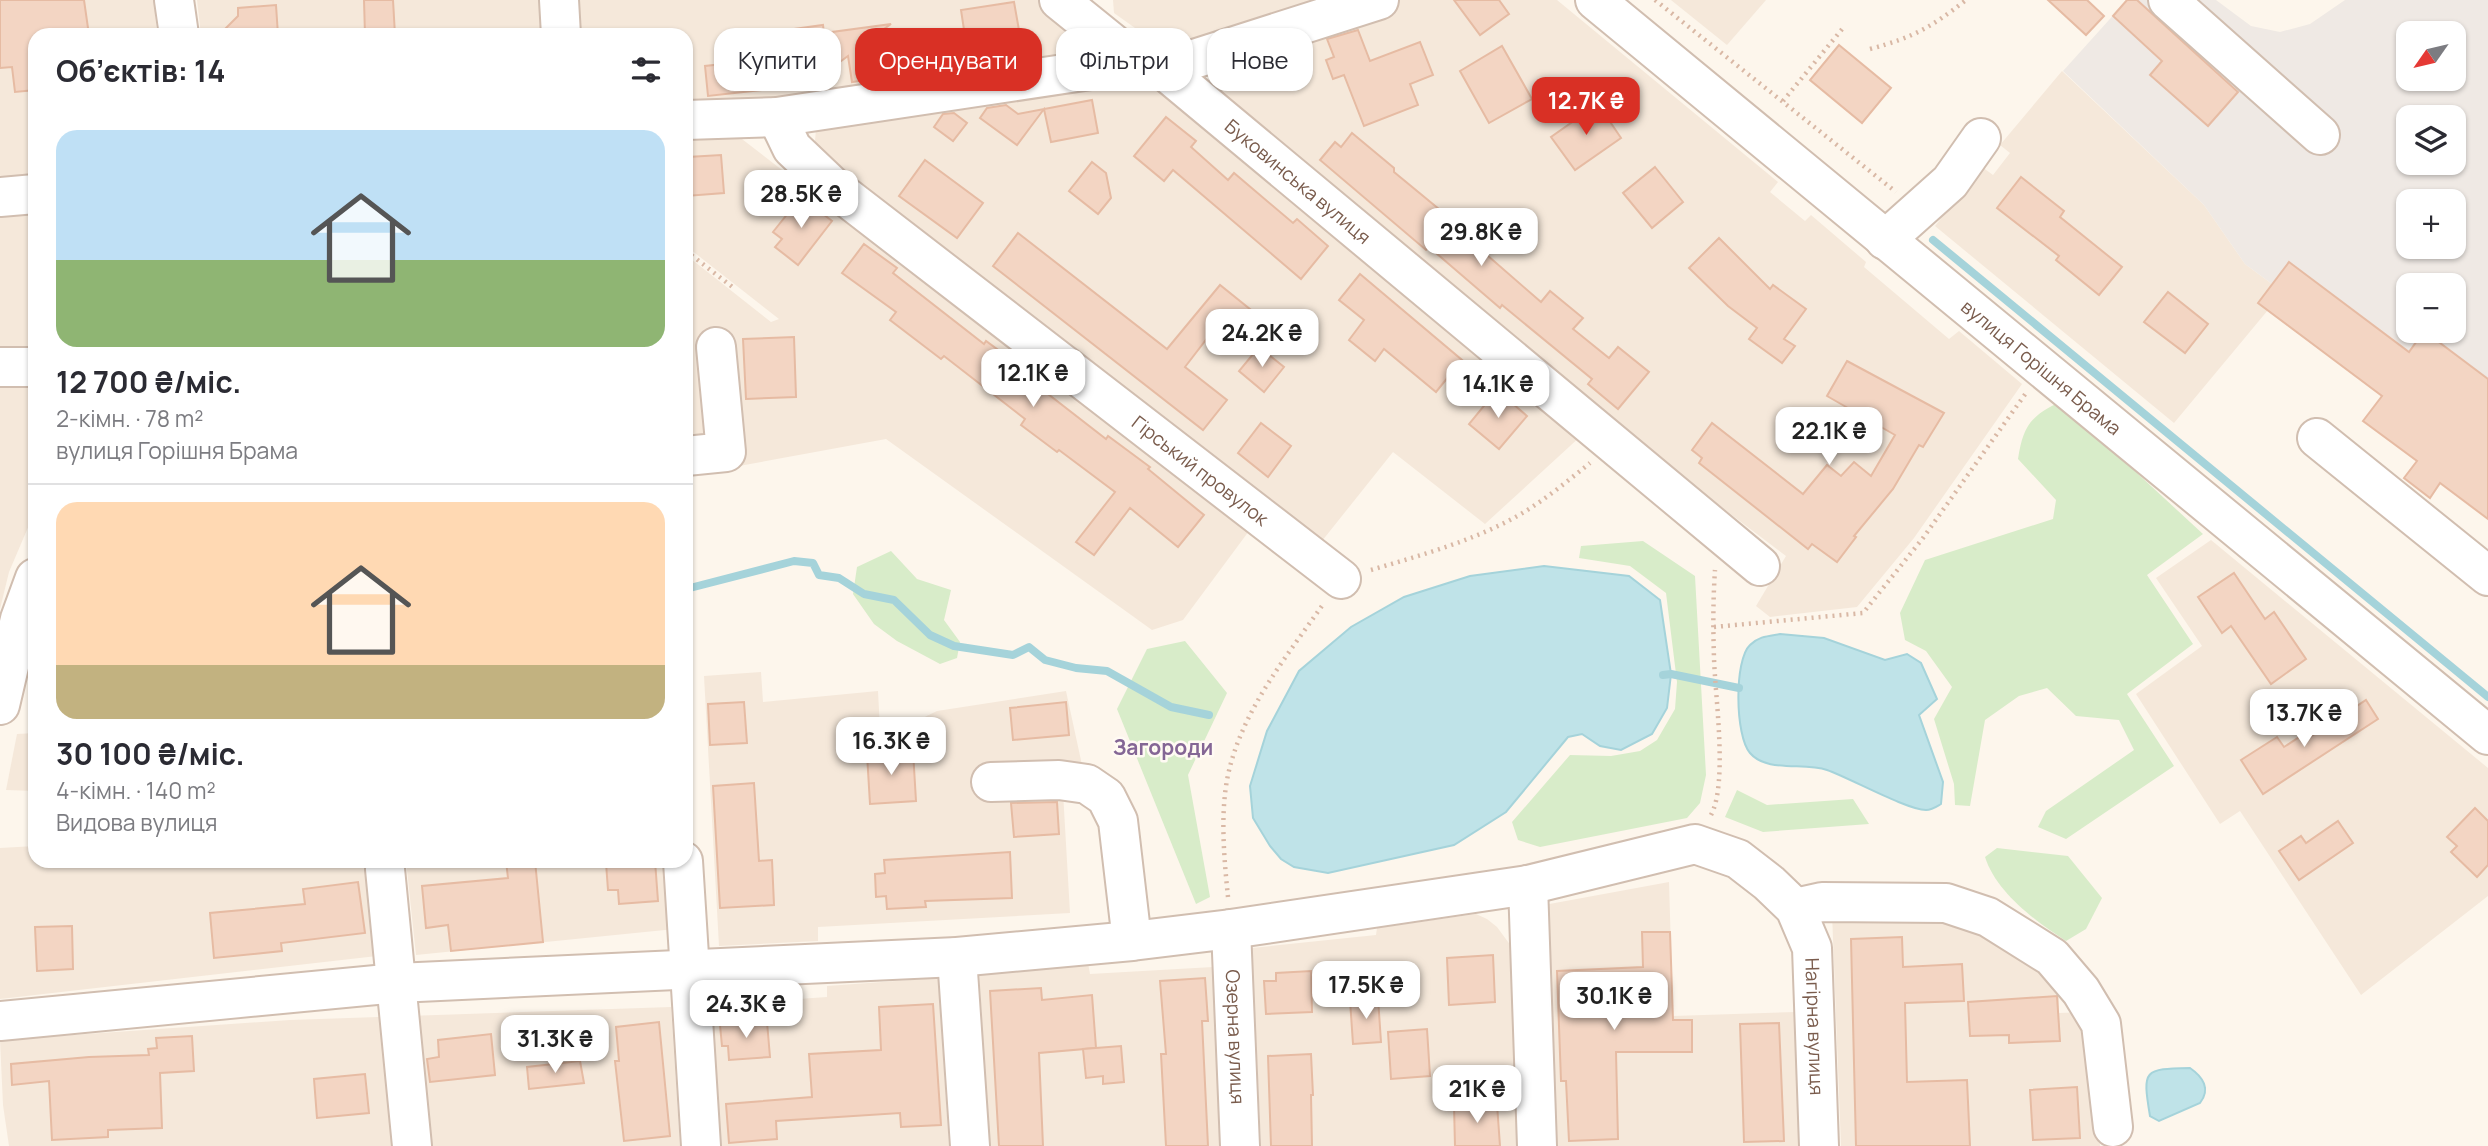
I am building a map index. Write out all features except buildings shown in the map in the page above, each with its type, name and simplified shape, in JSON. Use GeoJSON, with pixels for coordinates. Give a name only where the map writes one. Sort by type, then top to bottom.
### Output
{"type":"FeatureCollection","features":[{"type":"Feature","properties":{"kind":"street"},"geometry":{"type":"LineString","coordinates":[[174,0],[178,28]]}},
{"type":"Feature","properties":{"kind":"street"},"geometry":{"type":"LineString","coordinates":[[559,0],[561,28]]}},
{"type":"Feature","properties":{"kind":"street","name":"Буковинська вулиця"},"geometry":{"type":"LineString","coordinates":[[1059,0],[1098,28]]}},
{"type":"Feature","properties":{"kind":"street"},"geometry":{"type":"LineString","coordinates":[[1193,59],[1379,0]]}},
{"type":"Feature","properties":{"kind":"street","name":"вулиця Горішня Брама"},"geometry":{"type":"LineString","coordinates":[[1595,0],[2488,735]]}},
{"type":"Feature","properties":{"kind":"street"},"geometry":{"type":"LineString","coordinates":[[2168,0],[2320,135]]}},
{"type":"Feature","properties":{"kind":"street"},"geometry":{"type":"LineString","coordinates":[[693,120],[777,117],[1056,77]]}},
{"type":"Feature","properties":{"kind":"street","name":"Буковинська вулиця"},"geometry":{"type":"LineString","coordinates":[[1181,91],[1760,566]]}},
{"type":"Feature","properties":{"kind":"street","name":"Гірський провулок"},"geometry":{"type":"LineString","coordinates":[[777,117],[792,148],[832,186],[1341,579]]}},
{"type":"Feature","properties":{"kind":"street"},"geometry":{"type":"LineString","coordinates":[[1885,240],[1950,182],[1980,138]]}},
{"type":"Feature","properties":{"kind":"street"},"geometry":{"type":"LineString","coordinates":[[0,197],[28,195]]}},
{"type":"Feature","properties":{"kind":"street"},"geometry":{"type":"LineString","coordinates":[[693,455],[726,452],[716,347]]}},
{"type":"Feature","properties":{"kind":"street"},"geometry":{"type":"LineString","coordinates":[[0,367],[28,367]]}},
{"type":"Feature","properties":{"kind":"street"},"geometry":{"type":"LineString","coordinates":[[2317,438],[2488,576]]}},
{"type":"Feature","properties":{"kind":"street"},"geometry":{"type":"LineString","coordinates":[[0,705],[20,619],[28,597]]}},
{"type":"Feature","properties":{"kind":"street"},"geometry":{"type":"LineString","coordinates":[[991,782],[1059,780],[1087,784],[1106,797],[1118,821],[1132,941]]}},
{"type":"Feature","properties":{"kind":"street"},"geometry":{"type":"LineString","coordinates":[[0,1021],[397,983],[957,957],[1132,941],[1528,885],[1695,844],[1738,859],[1795,908],[1822,902],[1946,903],[1988,917],[2052,957],[2081,991],[2101,1024],[2113,1127]]}},
{"type":"Feature","properties":{"kind":"street"},"geometry":{"type":"LineString","coordinates":[[683,868],[701,1146]]}},
{"type":"Feature","properties":{"kind":"street"},"geometry":{"type":"LineString","coordinates":[[385,869],[412,1146]]}},
{"type":"Feature","properties":{"kind":"street"},"geometry":{"type":"LineString","coordinates":[[1528,885],[1537,1146]]}},
{"type":"Feature","properties":{"kind":"street","name":"Нагірна вулиця"},"geometry":{"type":"LineString","coordinates":[[1795,908],[1812,948],[1819,1146]]}},
{"type":"Feature","properties":{"kind":"street","name":"Озерна вулиця"},"geometry":{"type":"LineString","coordinates":[[1231,929],[1240,1146]]}},
{"type":"Feature","properties":{"kind":"street"},"geometry":{"type":"LineString","coordinates":[[957,957],[970,1146]]}},
{"type":"Feature","properties":{"kind":"path"},"geometry":{"type":"LineString","coordinates":[[1656,0],[1919,210]]}},
{"type":"Feature","properties":{"kind":"path"},"geometry":{"type":"LineString","coordinates":[[1870,49],[1902,41],[1923,31],[1966,0]]}},
{"type":"Feature","properties":{"kind":"path"},"geometry":{"type":"LineString","coordinates":[[1783,101],[1843,28]]}},
{"type":"Feature","properties":{"kind":"path"},"geometry":{"type":"LineString","coordinates":[[693,256],[736,289]]}},
{"type":"Feature","properties":{"kind":"path"},"geometry":{"type":"LineString","coordinates":[[1714,627],[1863,613],[1923,538],[2020,401]]}},
{"type":"Feature","properties":{"kind":"path"},"geometry":{"type":"LineString","coordinates":[[1231,929],[1223,846],[1228,775],[1249,717],[1279,667],[1341,579],[1458,543],[1511,520],[1564,484],[1612,444]]}},
{"type":"Feature","properties":{"kind":"path"},"geometry":{"type":"LineString","coordinates":[[1695,844],[1715,807],[1718,782],[1713,610],[1715,569],[1723,536]]}},
{"type":"Feature","properties":{"kind":"shaded area"},"geometry":{"type":"Polygon","coordinates":[[[0,0],[154,0],[156,28],[28,28],[28,187],[0,190],[0,0]]]}},
{"type":"Feature","properties":{"kind":"shaded area"},"geometry":{"type":"Polygon","coordinates":[[[197,0],[545,0],[547,28],[200,28],[197,0]]]}},
{"type":"Feature","properties":{"kind":"shaded area"},"geometry":{"type":"Polygon","coordinates":[[[572,0],[1038,0],[1063,18],[1068,28],[1056,28],[1056,60],[1042,61],[1042,28],[855,28],[855,88],[841,90],[841,28],[714,28],[714,91],[831,91],[700,104],[699,99],[693,100],[693,28],[573,28],[572,0]]]}},
{"type":"Feature","properties":{"kind":"shaded area"},"geometry":{"type":"Polygon","coordinates":[[[1113,0],[1342,0],[1243,28],[1207,28],[1207,38],[1193,42],[1193,28],[1135,28],[1114,13],[1113,0]]]}},
{"type":"Feature","properties":{"kind":"shaded area"},"geometry":{"type":"Polygon","coordinates":[[[1400,0],[1557,0],[1778,182],[1770,192],[1805,221],[1811,215],[1866,262],[1864,267],[1949,339],[1959,331],[2022,384],[1914,538],[1857,607],[1770,617],[1756,606],[1786,556],[1716,503],[1216,93],[1313,91],[1313,32],[1381,11],[1400,0]]]}},
{"type":"Feature","properties":{"kind":"shaded area"},"geometry":{"type":"Polygon","coordinates":[[[1671,0],[1766,0],[1727,45],[1671,0]]]}},
{"type":"Feature","properties":{"kind":"shaded area"},"geometry":{"type":"Polygon","coordinates":[[[2127,0],[2216,0],[2251,26],[2280,32],[2310,24],[2345,0],[2488,0],[2488,519],[2441,484],[2430,498],[2404,478],[2416,461],[2363,421],[2382,396],[2258,303],[2272,284],[2245,264],[2204,205],[2063,71],[2127,0]]]}},
{"type":"Feature","properties":{"kind":"shaded area"},"geometry":{"type":"Polygon","coordinates":[[[2062,71],[2204,205],[2245,264],[2272,284],[2268,310],[2174,423],[1935,226],[1982,167],[1993,175],[2010,153],[2000,145],[2062,71]]]}},
{"type":"Feature","properties":{"kind":"shaded area"},"geometry":{"type":"Polygon","coordinates":[[[1057,91],[1158,91],[1582,435],[1485,524],[1393,452],[1318,546],[1086,358],[819,150],[815,141],[816,129],[1057,91]]]}},
{"type":"Feature","properties":{"kind":"shaded area"},"geometry":{"type":"Polygon","coordinates":[[[729,129],[1249,531],[1183,620],[1152,630],[886,439],[739,466],[729,334],[712,439],[693,440],[693,261],[771,322],[779,319],[693,251],[693,131],[729,129]]]}},
{"type":"Feature","properties":{"kind":"shaded area"},"geometry":{"type":"Polygon","coordinates":[[[28,205],[28,358],[0,359],[0,207],[28,205]]]}},
{"type":"Feature","properties":{"kind":"shaded area"},"geometry":{"type":"Polygon","coordinates":[[[0,376],[28,376],[28,527],[9,572],[0,609],[0,376]]]}},
{"type":"Feature","properties":{"kind":"shaded area"},"geometry":{"type":"Polygon","coordinates":[[[2211,540],[2488,768],[2488,896],[2361,995],[2240,811],[2220,824],[2136,694],[2202,646],[2156,578],[2211,540]]]}},
{"type":"Feature","properties":{"kind":"shaded area"},"geometry":{"type":"Polygon","coordinates":[[[761,672],[763,702],[878,691],[880,730],[900,729],[937,711],[1066,691],[1082,765],[1063,792],[1070,913],[818,927],[818,941],[719,946],[704,676],[761,672]]]}},
{"type":"Feature","properties":{"kind":"shaded area"},"geometry":{"type":"Polygon","coordinates":[[[28,733],[28,791],[6,790],[17,734],[28,733]]]}},
{"type":"Feature","properties":{"kind":"shaded area"},"geometry":{"type":"Polygon","coordinates":[[[28,846],[28,868],[369,868],[377,956],[0,999],[0,848],[28,846]]]}},
{"type":"Feature","properties":{"kind":"shaded area"},"geometry":{"type":"Polygon","coordinates":[[[407,868],[669,868],[675,929],[416,955],[407,868]]]}},
{"type":"Feature","properties":{"kind":"shaded area"},"geometry":{"type":"Polygon","coordinates":[[[1669,882],[1673,1016],[1796,1012],[1801,1146],[1555,1146],[1544,905],[1669,882]]]}},
{"type":"Feature","properties":{"kind":"shaded area"},"geometry":{"type":"Polygon","coordinates":[[[1832,913],[1981,925],[2059,975],[2064,996],[2059,997],[2059,1013],[2085,1012],[2092,1022],[2100,1146],[1841,1146],[1832,913]]]}},
{"type":"Feature","properties":{"kind":"shaded area"},"geometry":{"type":"Polygon","coordinates":[[[1476,914],[1497,927],[1511,946],[1521,1146],[1261,1146],[1252,948],[1376,935],[1377,928],[1476,914]]]}},
{"type":"Feature","properties":{"kind":"shaded area"},"geometry":{"type":"Polygon","coordinates":[[[1088,963],[1090,974],[1213,967],[1220,1146],[989,1146],[979,969],[1088,963]]]}},
{"type":"Feature","properties":{"kind":"shaded area"},"geometry":{"type":"Polygon","coordinates":[[[938,978],[949,1146],[719,1146],[710,1005],[827,997],[827,986],[938,978]]]}},
{"type":"Feature","properties":{"kind":"shaded area"},"geometry":{"type":"Polygon","coordinates":[[[671,1007],[680,1146],[9,1146],[3,1105],[0,1040],[290,1020],[671,1007]]]}},
{"type":"Feature","properties":{"kind":"green space"},"geometry":{"type":"Polygon","coordinates":[[[2060,402],[2203,534],[2147,575],[2193,644],[2127,694],[2174,766],[2066,839],[2038,827],[2046,811],[2134,750],[2119,720],[2076,716],[2047,688],[2019,696],[1985,720],[1970,806],[1955,805],[1954,784],[1934,719],[1952,687],[1926,651],[1905,640],[1900,613],[1925,560],[2053,519],[2056,500],[2018,459],[2022,439],[2030,424],[2041,412],[2060,402]]]}},
{"type":"Feature","properties":{"kind":"green space"},"geometry":{"type":"Polygon","coordinates":[[[1643,541],[1695,576],[1706,775],[1700,803],[1687,818],[1540,847],[1518,840],[1512,822],[1570,755],[1611,756],[1640,751],[1657,740],[1675,709],[1677,682],[1666,593],[1630,566],[1579,558],[1581,546],[1643,541]]]}},
{"type":"Feature","properties":{"kind":"green space"},"geometry":{"type":"Polygon","coordinates":[[[891,551],[917,579],[951,590],[944,620],[960,642],[957,658],[940,664],[897,641],[874,624],[853,594],[857,567],[891,551]]]}},
{"type":"Feature","properties":{"kind":"green space"},"geometry":{"type":"Polygon","coordinates":[[[1185,641],[1227,693],[1188,775],[1210,897],[1196,904],[1117,709],[1147,649],[1185,641]]]}},
{"type":"Feature","properties":{"kind":"green space"},"geometry":{"type":"Polygon","coordinates":[[[1737,790],[1767,805],[1853,799],[1869,824],[1763,832],[1725,817],[1737,790]]]}},
{"type":"Feature","properties":{"kind":"green space"},"geometry":{"type":"Polygon","coordinates":[[[1997,848],[2068,856],[2102,898],[2086,929],[2066,941],[2018,905],[1998,882],[1985,857],[1997,848]]]}},
{"type":"Feature","properties":{"kind":"water"},"geometry":{"type":"Polygon","coordinates":[[[1544,566],[1629,576],[1660,600],[1671,674],[1667,708],[1652,734],[1621,750],[1600,746],[1582,734],[1568,737],[1506,812],[1454,845],[1328,873],[1294,867],[1281,859],[1253,818],[1250,786],[1267,731],[1299,671],[1351,627],[1404,597],[1470,576],[1544,566]]]}},
{"type":"Feature","properties":{"kind":"water"},"geometry":{"type":"Polygon","coordinates":[[[1780,634],[1824,638],[1885,660],[1907,654],[1921,663],[1937,699],[1919,715],[1943,782],[1941,804],[1926,810],[1917,809],[1827,770],[1766,763],[1750,753],[1741,731],[1739,715],[1741,666],[1745,653],[1753,642],[1780,634]]]}},
{"type":"Feature","properties":{"kind":"water"},"geometry":{"type":"Polygon","coordinates":[[[2190,1068],[2199,1075],[2204,1084],[2205,1093],[2200,1103],[2159,1121],[2150,1116],[2146,1089],[2150,1075],[2163,1069],[2190,1068]]]}},
{"type":"Feature","properties":{"kind":"waterway"},"geometry":{"type":"LineString","coordinates":[[1933,240],[2488,697]]}},
{"type":"Feature","properties":{"kind":"waterway"},"geometry":{"type":"LineString","coordinates":[[693,587],[794,561],[813,563],[819,575],[839,578],[864,594],[894,600],[930,635],[954,646],[1013,655],[1029,647],[1045,660],[1076,668],[1107,671],[1171,707],[1209,715]]}},
{"type":"Feature","properties":{"kind":"waterway"},"geometry":{"type":"LineString","coordinates":[[1663,675],[1671,674],[1739,688]]}},
{"type":"Feature","properties":{"kind":"district","name":"Загороди"},"geometry":{"type":"Point","coordinates":[1163,748]}}]}
